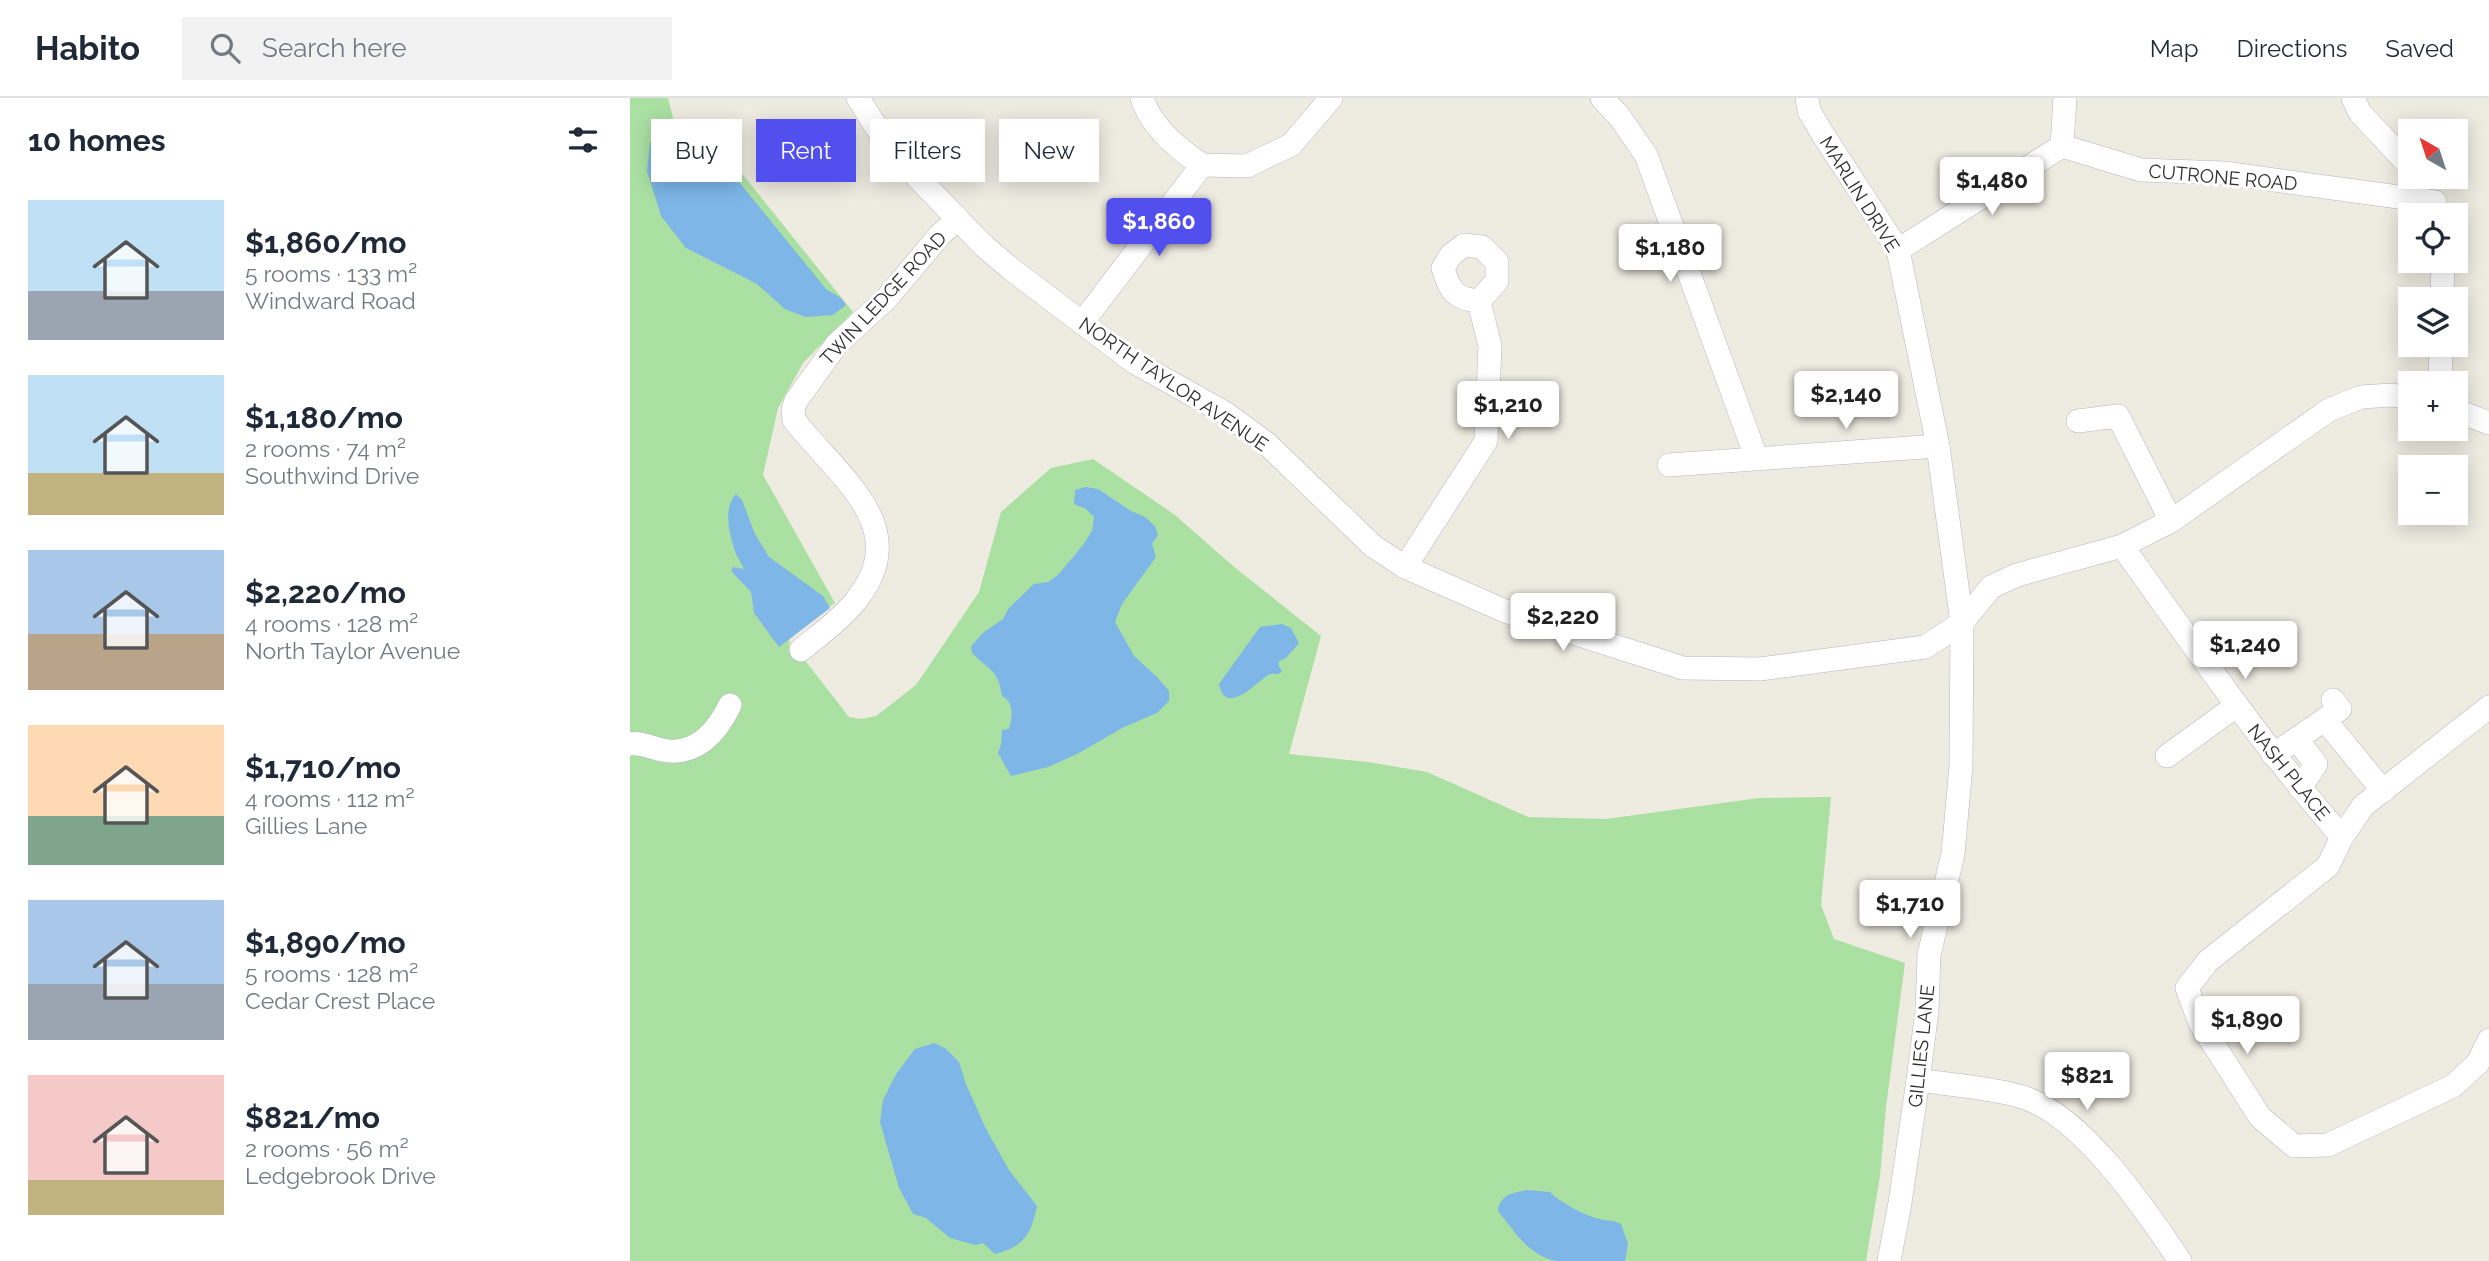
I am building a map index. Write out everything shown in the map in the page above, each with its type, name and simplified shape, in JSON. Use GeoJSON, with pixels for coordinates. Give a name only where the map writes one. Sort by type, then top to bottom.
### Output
{"type":"FeatureCollection","features":[{"type":"Feature","properties":{"kind":"street","name":"NORTH TAYLOR AVENUE"},"geometry":{"type":"LineString","coordinates":[[858,98],[894,149],[957,219],[1011,269],[1134,362],[1240,423],[1284,459],[1373,546],[1405,567],[1505,611],[1683,668],[1760,669],[1925,647],[1962,623],[1991,587],[2017,575],[2122,546],[2171,521],[2329,410],[2361,397],[2398,396]]}},
{"type":"Feature","properties":{"kind":"street"},"geometry":{"type":"LineString","coordinates":[[1142,98],[1145,108],[1175,147],[1202,165],[1247,166],[1291,145],[1331,98]]}},
{"type":"Feature","properties":{"kind":"street"},"geometry":{"type":"LineString","coordinates":[[1602,98],[1619,116],[1646,155],[1756,457]]}},
{"type":"Feature","properties":{"kind":"street","name":"MARLIN DRIVE"},"geometry":{"type":"LineString","coordinates":[[1807,98],[1809,111],[1822,133],[1898,250],[1938,446],[1962,623]]}},
{"type":"Feature","properties":{"kind":"street"},"geometry":{"type":"LineString","coordinates":[[1898,250],[2062,146],[2065,98]]}},
{"type":"Feature","properties":{"kind":"street"},"geometry":{"type":"LineString","coordinates":[[2353,98],[2360,113],[2398,153]]}},
{"type":"Feature","properties":{"kind":"street","name":"CUTRONE ROAD"},"geometry":{"type":"LineString","coordinates":[[2062,146],[2141,170],[2224,173],[2407,203]]}},
{"type":"Feature","properties":{"kind":"street"},"geometry":{"type":"LineString","coordinates":[[1082,323],[1202,165]]}},
{"type":"Feature","properties":{"kind":"street","name":"TWIN LEDGE ROAD"},"geometry":{"type":"LineString","coordinates":[[801,650],[855,602],[871,578],[879,553],[874,526],[858,495],[794,420],[796,401],[837,344],[886,299],[957,219]]}},
{"type":"Feature","properties":{"kind":"street"},"geometry":{"type":"LineString","coordinates":[[1405,567],[1486,441],[1490,346],[1479,301]]}},
{"type":"Feature","properties":{"kind":"street"},"geometry":{"type":"LineString","coordinates":[[2468,415],[2489,423]]}},
{"type":"Feature","properties":{"kind":"street"},"geometry":{"type":"LineString","coordinates":[[2078,421],[2118,416],[2171,521]]}},
{"type":"Feature","properties":{"kind":"street"},"geometry":{"type":"LineString","coordinates":[[1669,465],[1938,446]]}},
{"type":"Feature","properties":{"kind":"street","name":"NASH PLACE"},"geometry":{"type":"LineString","coordinates":[[2122,546],[2273,755],[2342,836],[2363,806],[2489,707]]}},
{"type":"Feature","properties":{"kind":"street","name":"GILLIES LANE"},"geometry":{"type":"LineString","coordinates":[[1889,1261],[1918,1080],[1927,1011],[1929,955],[1953,854],[1961,766],[1962,623]]}},
{"type":"Feature","properties":{"kind":"street"},"geometry":{"type":"LineString","coordinates":[[630,744],[667,751],[683,751],[694,747],[720,726],[730,705]]}},
{"type":"Feature","properties":{"kind":"street"},"geometry":{"type":"LineString","coordinates":[[2167,756],[2236,706]]}},
{"type":"Feature","properties":{"kind":"street"},"geometry":{"type":"LineString","coordinates":[[2273,755],[2297,740],[2329,710],[2383,791]]}},
{"type":"Feature","properties":{"kind":"street"},"geometry":{"type":"LineString","coordinates":[[2297,740],[2316,764],[2300,788]]}},
{"type":"Feature","properties":{"kind":"street"},"geometry":{"type":"LineString","coordinates":[[2342,836],[2328,866],[2208,961],[2187,988],[2200,1023],[2260,1117],[2294,1146],[2328,1145],[2453,1086],[2478,1062],[2489,1040]]}},
{"type":"Feature","properties":{"kind":"street"},"geometry":{"type":"LineString","coordinates":[[1918,1080],[2019,1096],[2045,1106],[2069,1125],[2129,1186],[2180,1261]]}},
{"type":"Feature","properties":{"kind":"green space"},"geometry":{"type":"Polygon","coordinates":[[[630,98],[668,98],[673,119],[651,119],[651,182],[742,182],[742,173],[853,312],[803,363],[778,408],[763,475],[835,603],[790,633],[789,650],[804,659],[849,717],[861,719],[876,716],[916,685],[979,592],[1001,512],[1051,468],[1093,459],[1175,515],[1233,566],[1321,636],[1289,754],[1368,762],[1427,772],[1528,817],[1606,819],[1759,798],[1831,797],[1821,905],[1834,939],[1905,963],[1880,1176],[1866,1261],[630,1261],[630,98]]]}},
{"type":"Feature","properties":{"kind":"water"},"geometry":{"type":"Polygon","coordinates":[[[651,140],[651,182],[739,182],[826,289],[841,298],[846,305],[833,315],[805,317],[785,309],[757,284],[686,248],[661,216],[647,171],[651,140]]]}},
{"type":"Feature","properties":{"kind":"water"},"geometry":{"type":"Polygon","coordinates":[[[1086,487],[1098,489],[1145,517],[1155,526],[1158,535],[1152,544],[1156,557],[1122,604],[1115,622],[1134,656],[1169,691],[1169,701],[1157,713],[1124,727],[1077,754],[1048,767],[1011,776],[998,753],[1002,730],[1009,729],[1011,706],[1002,696],[996,676],[972,653],[971,646],[984,632],[1003,619],[1009,608],[1034,584],[1048,582],[1058,575],[1083,545],[1092,531],[1094,517],[1086,509],[1074,504],[1075,490],[1086,487]]]}},
{"type":"Feature","properties":{"kind":"water"},"geometry":{"type":"Polygon","coordinates":[[[736,494],[742,500],[755,534],[769,557],[823,596],[830,608],[779,647],[754,613],[751,592],[732,572],[732,567],[744,569],[736,554],[728,523],[729,507],[736,494]]]}},
{"type":"Feature","properties":{"kind":"water"},"geometry":{"type":"Polygon","coordinates":[[[1282,624],[1291,628],[1299,643],[1286,658],[1279,661],[1282,671],[1268,675],[1241,695],[1228,698],[1222,693],[1219,684],[1260,627],[1282,624]]]}},
{"type":"Feature","properties":{"kind":"water"},"geometry":{"type":"Polygon","coordinates":[[[934,1043],[945,1048],[959,1062],[986,1129],[1009,1170],[1037,1206],[1025,1238],[1005,1251],[995,1254],[983,1243],[975,1245],[950,1238],[926,1218],[913,1214],[899,1188],[880,1122],[883,1100],[896,1074],[915,1049],[934,1043]]]}},
{"type":"Feature","properties":{"kind":"water"},"geometry":{"type":"Polygon","coordinates":[[[1527,1190],[1550,1192],[1559,1200],[1594,1218],[1621,1224],[1628,1244],[1625,1261],[1556,1261],[1538,1254],[1516,1234],[1498,1211],[1504,1198],[1527,1190]]]}}]}
